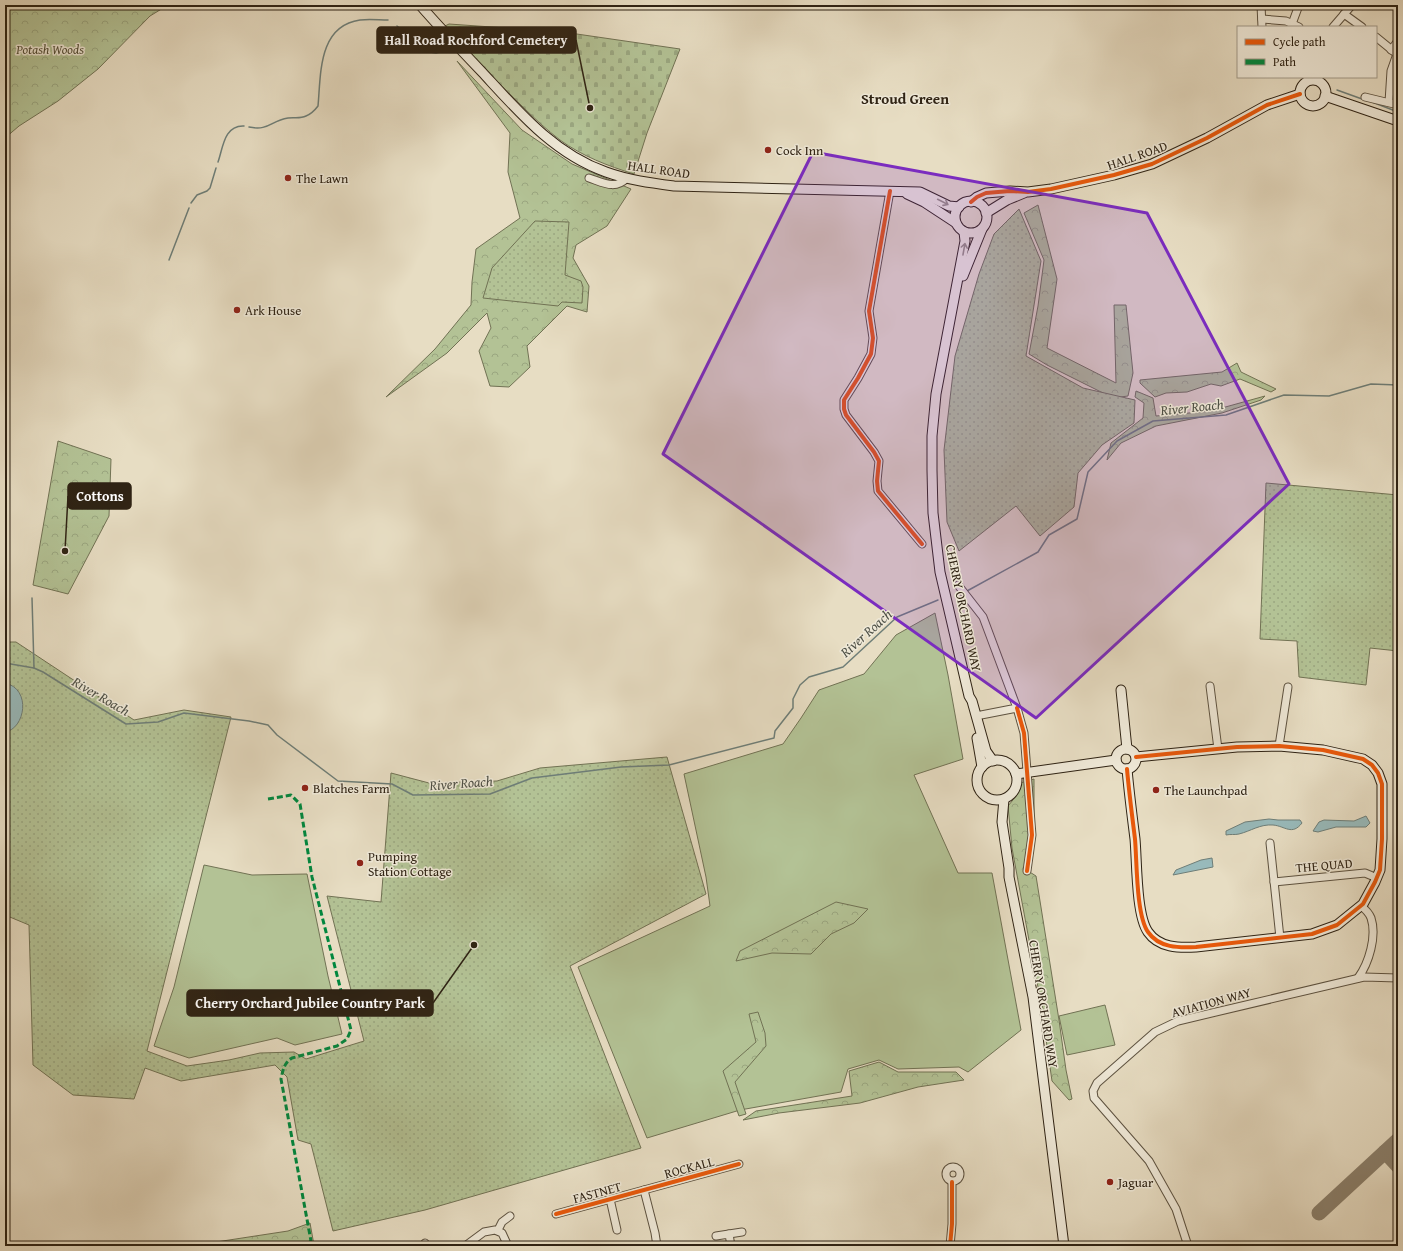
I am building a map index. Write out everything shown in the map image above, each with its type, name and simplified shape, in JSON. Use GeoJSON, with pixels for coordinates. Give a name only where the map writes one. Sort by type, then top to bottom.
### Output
{"type":"FeatureCollection","features":[{"type":"Feature","properties":{"kind":"main road","name":"HALL ROAD"},"geometry":{"type":"LineString","coordinates":[[420,5],[523,116],[548,140],[575,157],[605,172],[638,182],[674,186],[890,190],[920,192],[949,206],[959,207]]}},
{"type":"Feature","properties":{"kind":"main road"},"geometry":{"type":"LineString","coordinates":[[1316,79],[1325,88],[1325,96],[1321,103],[1313,106],[1305,103],[1300,94],[1301,88],[1304,84],[1311,80],[1316,79]]}},
{"type":"Feature","properties":{"kind":"main road","name":"HALL ROAD"},"geometry":{"type":"LineString","coordinates":[[971,202],[977,197],[986,193],[1010,191],[1028,192],[1051,189],[1110,176],[1152,164],[1207,138],[1267,105],[1300,94]]}},
{"type":"Feature","properties":{"kind":"main road"},"geometry":{"type":"LineString","coordinates":[[1325,96],[1398,121]]}},
{"type":"Feature","properties":{"kind":"main road","name":"HALL ROAD"},"geometry":{"type":"LineString","coordinates":[[890,190],[910,195],[924,202],[956,223]]}},
{"type":"Feature","properties":{"kind":"main road","name":"HALL ROAD"},"geometry":{"type":"LineString","coordinates":[[986,213],[1007,200],[1028,192]]}},
{"type":"Feature","properties":{"kind":"main road"},"geometry":{"type":"LineString","coordinates":[[967,202],[980,204],[986,213],[986,224],[977,232],[971,234],[964,232],[956,223],[955,217],[959,207],[967,202]]}},
{"type":"Feature","properties":{"kind":"main road","name":"CHERRY ORCHARD WAY"},"geometry":{"type":"LineString","coordinates":[[952,312],[982,229]]}},
{"type":"Feature","properties":{"kind":"main road","name":"CHERRY ORCHARD WAY"},"geometry":{"type":"LineString","coordinates":[[964,232],[965,241],[936,394],[932,436],[934,513],[940,572],[969,696],[986,751],[993,761]]}},
{"type":"Feature","properties":{"kind":"main road"},"geometry":{"type":"LineString","coordinates":[[1121,690],[1127,749]]}},
{"type":"Feature","properties":{"kind":"main road","name":"CHERRY ORCHARD WAY"},"geometry":{"type":"LineString","coordinates":[[969,696],[968,702],[982,767]]}},
{"type":"Feature","properties":{"kind":"main road"},"geometry":{"type":"LineString","coordinates":[[1127,769],[1140,908],[1148,932],[1162,943],[1168,946],[1180,948],[1312,934],[1326,930],[1342,921],[1361,906],[1369,894],[1380,870],[1383,794],[1382,784],[1375,769],[1363,759],[1323,750],[1279,746],[1237,747],[1136,757]]}},
{"type":"Feature","properties":{"kind":"main road"},"geometry":{"type":"LineString","coordinates":[[1127,749],[1133,751],[1136,757],[1133,766],[1127,769],[1119,766],[1116,760],[1116,756],[1120,751],[1127,749]]}},
{"type":"Feature","properties":{"kind":"main road"},"geometry":{"type":"LineString","coordinates":[[999,760],[1006,762],[1011,766],[1016,774],[1017,784],[1010,795],[1004,798],[994,799],[986,796],[981,791],[978,779],[982,767],[987,763],[999,760]]}},
{"type":"Feature","properties":{"kind":"main road"},"geometry":{"type":"LineString","coordinates":[[1016,774],[1116,760]]}},
{"type":"Feature","properties":{"kind":"main road","name":"CHERRY ORCHARD WAY"},"geometry":{"type":"LineString","coordinates":[[1004,798],[1002,822],[1009,877],[1033,997],[1064,1246]]}},
{"type":"Feature","properties":{"kind":"main road"},"geometry":{"type":"LineString","coordinates":[[994,799],[998,814],[998,834],[1002,855],[1005,869],[1009,877]]}},
{"type":"Feature","properties":{"kind":"main road","name":"CHERRY ORCHARD WAY"},"geometry":{"type":"LineString","coordinates":[[1059,1214],[1060,1246]]}},
{"type":"Feature","properties":{"kind":"street"},"geometry":{"type":"LineString","coordinates":[[1261,5],[1262,26]]}},
{"type":"Feature","properties":{"kind":"street"},"geometry":{"type":"LineString","coordinates":[[1262,19],[1286,21],[1295,25],[1299,5]]}},
{"type":"Feature","properties":{"kind":"street"},"geometry":{"type":"LineString","coordinates":[[1334,26],[1352,5]]}},
{"type":"Feature","properties":{"kind":"street"},"geometry":{"type":"LineString","coordinates":[[1344,14],[1361,26]]}},
{"type":"Feature","properties":{"kind":"street"},"geometry":{"type":"LineString","coordinates":[[1377,38],[1384,42],[1395,53]]}},
{"type":"Feature","properties":{"kind":"street"},"geometry":{"type":"LineString","coordinates":[[1389,102],[1391,70],[1398,41]]}},
{"type":"Feature","properties":{"kind":"street"},"geometry":{"type":"LineString","coordinates":[[1365,97],[1398,105]]}},
{"type":"Feature","properties":{"kind":"street"},"geometry":{"type":"LineString","coordinates":[[589,178],[614,186],[621,184],[627,178]]}},
{"type":"Feature","properties":{"kind":"street"},"geometry":{"type":"LineString","coordinates":[[890,190],[869,311],[873,338],[871,354],[844,400],[844,408],[846,415],[879,461],[876,481],[878,491],[922,544]]}},
{"type":"Feature","properties":{"kind":"street"},"geometry":{"type":"LineString","coordinates":[[958,585],[984,616],[1017,708],[1024,733],[1032,835],[1027,871]]}},
{"type":"Feature","properties":{"kind":"street"},"geometry":{"type":"LineString","coordinates":[[1210,686],[1218,749]]}},
{"type":"Feature","properties":{"kind":"street"},"geometry":{"type":"LineString","coordinates":[[1279,746],[1288,687]]}},
{"type":"Feature","properties":{"kind":"street"},"geometry":{"type":"LineString","coordinates":[[976,716],[1017,708]]}},
{"type":"Feature","properties":{"kind":"street"},"geometry":{"type":"LineString","coordinates":[[1270,843],[1280,938]]}},
{"type":"Feature","properties":{"kind":"street","name":"THE QUAD"},"geometry":{"type":"LineString","coordinates":[[1274,882],[1365,874],[1376,878]]}},
{"type":"Feature","properties":{"kind":"street"},"geometry":{"type":"LineString","coordinates":[[1358,978],[1365,969],[1372,942],[1373,929],[1369,913],[1361,906]]}},
{"type":"Feature","properties":{"kind":"street","name":"AVIATION WAY"},"geometry":{"type":"LineString","coordinates":[[1188,1246],[1176,1209],[1149,1162],[1094,1098],[1093,1091],[1097,1083],[1155,1032],[1178,1021],[1358,978],[1398,978]]}},
{"type":"Feature","properties":{"kind":"street","name":"ROCKALL"},"geometry":{"type":"LineString","coordinates":[[644,1190],[739,1164]]}},
{"type":"Feature","properties":{"kind":"street"},"geometry":{"type":"LineString","coordinates":[[950,1246],[952,1224],[952,1182]]}},
{"type":"Feature","properties":{"kind":"street"},"geometry":{"type":"LineString","coordinates":[[644,1190],[656,1233],[657,1246]]}},
{"type":"Feature","properties":{"kind":"street","name":"FASTNET"},"geometry":{"type":"LineString","coordinates":[[556,1214],[644,1190]]}},
{"type":"Feature","properties":{"kind":"street","name":"FASTNET"},"geometry":{"type":"LineString","coordinates":[[610,1199],[618,1230]]}},
{"type":"Feature","properties":{"kind":"street"},"geometry":{"type":"LineString","coordinates":[[498,1230],[502,1222],[510,1216]]}},
{"type":"Feature","properties":{"kind":"street"},"geometry":{"type":"LineString","coordinates":[[465,1246],[488,1231],[498,1230]]}},
{"type":"Feature","properties":{"kind":"street"},"geometry":{"type":"LineString","coordinates":[[498,1230],[504,1237],[508,1246]]}},
{"type":"Feature","properties":{"kind":"street"},"geometry":{"type":"LineString","coordinates":[[716,1236],[742,1232]]}},
{"type":"Feature","properties":{"kind":"street"},"geometry":{"type":"LineString","coordinates":[[729,1234],[731,1246]]}},
{"type":"Feature","properties":{"kind":"highlighted area"},"geometry":{"type":"Polygon","coordinates":[[[813,152],[1147,213],[1289,484],[1036,718],[663,454],[813,152]]]}},
{"type":"Feature","properties":{"kind":"green space","name":"Potash Woods"},"geometry":{"type":"Polygon","coordinates":[[[5,5],[168,5],[150,16],[98,69],[58,101],[19,126],[5,138],[5,5]]]}},
{"type":"Feature","properties":{"kind":"green space"},"geometry":{"type":"Polygon","coordinates":[[[449,24],[563,32],[680,49],[647,133],[634,174],[586,156],[568,146],[555,136],[503,87],[474,57],[445,26],[449,24]]]}},
{"type":"Feature","properties":{"kind":"green space"},"geometry":{"type":"Polygon","coordinates":[[[457,61],[522,130],[572,164],[631,189],[607,226],[576,245],[573,258],[589,286],[587,312],[567,306],[527,346],[530,367],[509,387],[490,386],[479,351],[491,328],[487,313],[447,353],[386,397],[435,349],[471,305],[476,249],[520,218],[508,172],[510,133],[457,61]]]}},
{"type":"Feature","properties":{"kind":"green space"},"geometry":{"type":"Polygon","coordinates":[[[1038,205],[1057,279],[1047,348],[1116,383],[1114,305],[1126,305],[1133,373],[1128,396],[1113,398],[1047,365],[1029,354],[1038,306],[1044,260],[1024,213],[1038,205]]]}},
{"type":"Feature","properties":{"kind":"green space"},"geometry":{"type":"Polygon","coordinates":[[[1019,209],[1041,261],[1026,356],[1083,388],[1135,400],[1134,423],[1102,445],[1078,473],[1074,507],[1040,536],[1016,506],[959,551],[947,522],[944,450],[955,356],[979,274],[994,234],[1019,209]]]}},
{"type":"Feature","properties":{"kind":"green space"},"geometry":{"type":"Polygon","coordinates":[[[535,221],[569,222],[565,275],[581,281],[583,287],[582,303],[562,302],[558,306],[483,298],[492,268],[535,221]]]}},
{"type":"Feature","properties":{"kind":"green space"},"geometry":{"type":"Polygon","coordinates":[[[1237,363],[1241,372],[1276,389],[1271,392],[1240,379],[1221,386],[1211,384],[1187,392],[1166,393],[1155,397],[1140,383],[1140,380],[1222,372],[1237,363]]]}},
{"type":"Feature","properties":{"kind":"green space"},"geometry":{"type":"Polygon","coordinates":[[[1136,391],[1153,398],[1156,416],[1211,411],[1265,396],[1261,400],[1222,413],[1156,426],[1121,443],[1107,460],[1111,443],[1143,418],[1144,403],[1135,397],[1136,391]]]}},
{"type":"Feature","properties":{"kind":"green space"},"geometry":{"type":"Polygon","coordinates":[[[58,441],[111,459],[109,516],[68,594],[33,585],[58,441]]]}},
{"type":"Feature","properties":{"kind":"green space"},"geometry":{"type":"Polygon","coordinates":[[[1266,483],[1398,495],[1398,651],[1370,648],[1366,685],[1299,677],[1297,641],[1260,639],[1266,483]]]}},
{"type":"Feature","properties":{"kind":"green space"},"geometry":{"type":"Polygon","coordinates":[[[935,613],[963,759],[914,775],[958,873],[992,873],[1021,1030],[968,1072],[959,1067],[898,1069],[879,1060],[848,1069],[841,1092],[740,1110],[647,1138],[578,967],[710,906],[706,877],[684,774],[783,744],[819,690],[864,674],[896,635],[935,613]]]}},
{"type":"Feature","properties":{"kind":"green space"},"geometry":{"type":"Polygon","coordinates":[[[5,642],[16,642],[134,720],[184,710],[231,717],[147,1051],[187,1066],[229,1060],[260,1053],[294,1052],[306,1059],[364,1041],[327,896],[381,902],[391,773],[429,783],[497,781],[540,768],[667,757],[706,894],[570,966],[641,1148],[425,1210],[333,1231],[311,1144],[298,1140],[287,1077],[275,1065],[181,1081],[145,1068],[134,1099],[73,1095],[33,1065],[29,925],[5,915],[5,642]]]}},
{"type":"Feature","properties":{"kind":"green space"},"geometry":{"type":"Polygon","coordinates":[[[1034,779],[1034,831],[1025,869],[1036,876],[1066,1070],[1072,1099],[1069,1100],[1052,1081],[1046,1039],[1047,1027],[1036,978],[1012,848],[1008,806],[1017,795],[1020,783],[1034,779]]]}},
{"type":"Feature","properties":{"kind":"green space"},"geometry":{"type":"Polygon","coordinates":[[[204,865],[252,875],[307,874],[328,976],[342,1034],[295,1045],[277,1038],[189,1058],[154,1046],[174,987],[204,865]]]}},
{"type":"Feature","properties":{"kind":"green space"},"geometry":{"type":"Polygon","coordinates":[[[836,902],[868,909],[854,923],[831,934],[811,954],[772,953],[736,961],[740,951],[836,902]]]}},
{"type":"Feature","properties":{"kind":"green space"},"geometry":{"type":"Polygon","coordinates":[[[1105,1005],[1115,1045],[1067,1055],[1059,1016],[1105,1005]]]}},
{"type":"Feature","properties":{"kind":"green space"},"geometry":{"type":"Polygon","coordinates":[[[758,1012],[765,1033],[766,1046],[735,1082],[746,1114],[739,1116],[723,1071],[756,1042],[749,1014],[758,1012]]]}},
{"type":"Feature","properties":{"kind":"green space"},"geometry":{"type":"Polygon","coordinates":[[[879,1062],[898,1072],[956,1072],[964,1080],[918,1087],[860,1103],[779,1113],[743,1120],[756,1111],[852,1096],[849,1071],[879,1062]]]}},
{"type":"Feature","properties":{"kind":"green space"},"geometry":{"type":"Polygon","coordinates":[[[310,1223],[314,1245],[312,1246],[202,1246],[203,1244],[288,1231],[310,1223]]]}},
{"type":"Feature","properties":{"kind":"water"},"geometry":{"type":"Polygon","coordinates":[[[5,683],[14,687],[19,693],[22,700],[23,709],[17,724],[12,729],[5,732],[5,683]]]}},
{"type":"Feature","properties":{"kind":"water"},"geometry":{"type":"Polygon","coordinates":[[[1366,816],[1370,823],[1366,827],[1336,827],[1318,832],[1313,831],[1319,822],[1324,820],[1354,821],[1366,816]]]}},
{"type":"Feature","properties":{"kind":"water"},"geometry":{"type":"Polygon","coordinates":[[[1269,819],[1300,820],[1302,823],[1292,830],[1268,825],[1239,834],[1226,835],[1226,831],[1245,822],[1269,819]]]}},
{"type":"Feature","properties":{"kind":"water"},"geometry":{"type":"Polygon","coordinates":[[[1212,858],[1213,867],[1173,875],[1176,870],[1201,860],[1212,858]]]}},
{"type":"Feature","properties":{"kind":"waterway"},"geometry":{"type":"LineString","coordinates":[[249,127],[261,128],[282,119],[302,117],[311,113],[318,106],[324,53],[329,41],[336,31],[346,24],[360,20],[388,20]]}},
{"type":"Feature","properties":{"kind":"waterway"},"geometry":{"type":"LineString","coordinates":[[397,26],[430,52],[440,52]]}},
{"type":"Feature","properties":{"kind":"waterway"},"geometry":{"type":"LineString","coordinates":[[1337,90],[1362,99]]}},
{"type":"Feature","properties":{"kind":"waterway"},"geometry":{"type":"LineString","coordinates":[[1372,102],[1398,112]]}},
{"type":"Feature","properties":{"kind":"waterway"},"geometry":{"type":"LineString","coordinates":[[218,162],[225,138],[228,133],[232,129],[244,126]]}},
{"type":"Feature","properties":{"kind":"waterway"},"geometry":{"type":"LineString","coordinates":[[191,203],[197,195],[207,191],[210,188],[216,168]]}},
{"type":"Feature","properties":{"kind":"waterway"},"geometry":{"type":"LineString","coordinates":[[169,260],[189,208]]}},
{"type":"Feature","properties":{"kind":"waterway","name":"River Roach"},"geometry":{"type":"LineString","coordinates":[[967,591],[1038,552],[1049,535],[1077,519],[1088,472],[1117,441],[1153,421],[1226,415],[1284,395],[1329,396],[1371,384],[1398,385]]}},
{"type":"Feature","properties":{"kind":"waterway"},"geometry":{"type":"LineString","coordinates":[[32,598],[34,668]]}},
{"type":"Feature","properties":{"kind":"waterway","name":"River Roach"},"geometry":{"type":"LineString","coordinates":[[5,663],[34,668],[43,672],[126,724],[158,722],[184,713],[249,721],[268,725],[277,735],[338,781],[392,784],[413,795],[490,794],[532,778],[621,767],[669,765],[774,738],[775,731],[793,708],[793,699],[800,685],[809,677],[843,667],[897,617],[938,600]]}},
{"type":"Feature","properties":{"kind":"taxiway"},"geometry":{"type":"LineString","coordinates":[[1319,1213],[1398,1140]]}},
{"type":"Feature","properties":{"kind":"taxiway"},"geometry":{"type":"LineString","coordinates":[[1385,1152],[1398,1166]]}},
{"type":"Feature","properties":{"kind":"marked path"},"geometry":{"type":"LineString","coordinates":[[268,799],[291,795],[300,804],[312,877],[351,1030],[347,1039],[337,1046],[289,1060],[283,1070],[281,1079],[311,1241],[305,1246]]}},
{"type":"Feature","properties":{"kind":"cycle path"},"geometry":{"type":"LineString","coordinates":[[971,202],[977,197],[986,193],[1010,191],[1028,192],[1051,189],[1114,175],[1152,164],[1207,138],[1267,105],[1300,94]]}},
{"type":"Feature","properties":{"kind":"cycle path"},"geometry":{"type":"LineString","coordinates":[[890,191],[869,311],[873,338],[871,354],[844,400],[844,409],[846,415],[879,461],[877,481],[878,491],[922,544]]}},
{"type":"Feature","properties":{"kind":"cycle path"},"geometry":{"type":"LineString","coordinates":[[1017,708],[1024,733],[1032,835],[1027,871]]}},
{"type":"Feature","properties":{"kind":"cycle path"},"geometry":{"type":"LineString","coordinates":[[1127,769],[1141,913],[1148,932],[1158,941],[1176,947],[1196,947],[1312,934],[1337,925],[1363,904],[1380,870],[1382,839],[1382,784],[1378,773],[1372,765],[1363,759],[1323,750],[1279,746],[1237,747],[1136,757]]}},
{"type":"Feature","properties":{"kind":"cycle path"},"geometry":{"type":"LineString","coordinates":[[556,1214],[739,1164]]}},
{"type":"Feature","properties":{"kind":"cycle path"},"geometry":{"type":"LineString","coordinates":[[950,1246],[952,1224],[952,1182]]}},
{"type":"Feature","properties":{"kind":"place","name":"Hall Road Rochford Cemetery"},"geometry":{"type":"Point","coordinates":[590,108]}},
{"type":"Feature","properties":{"kind":"place","name":"Cock Inn"},"geometry":{"type":"Point","coordinates":[768,150]}},
{"type":"Feature","properties":{"kind":"place","name":"The Lawn"},"geometry":{"type":"Point","coordinates":[288,178]}},
{"type":"Feature","properties":{"kind":"place","name":"Ark House"},"geometry":{"type":"Point","coordinates":[237,310]}},
{"type":"Feature","properties":{"kind":"place","name":"Cottons"},"geometry":{"type":"Point","coordinates":[65,551]}},
{"type":"Feature","properties":{"kind":"place","name":"Blatches Farm"},"geometry":{"type":"Point","coordinates":[305,788]}},
{"type":"Feature","properties":{"kind":"place","name":"The Launchpad"},"geometry":{"type":"Point","coordinates":[1156,790]}},
{"type":"Feature","properties":{"kind":"place","name":"Pumping Station Cottage"},"geometry":{"type":"Point","coordinates":[360,863]}},
{"type":"Feature","properties":{"kind":"place","name":"Cherry Orchard Jubilee Country Park"},"geometry":{"type":"Point","coordinates":[474,945]}},
{"type":"Feature","properties":{"kind":"place","name":"Jaguar"},"geometry":{"type":"Point","coordinates":[1110,1182]}},
{"type":"Feature","properties":{"kind":"district","name":"Stroud Green"},"geometry":{"type":"Point","coordinates":[905,99]}}]}
